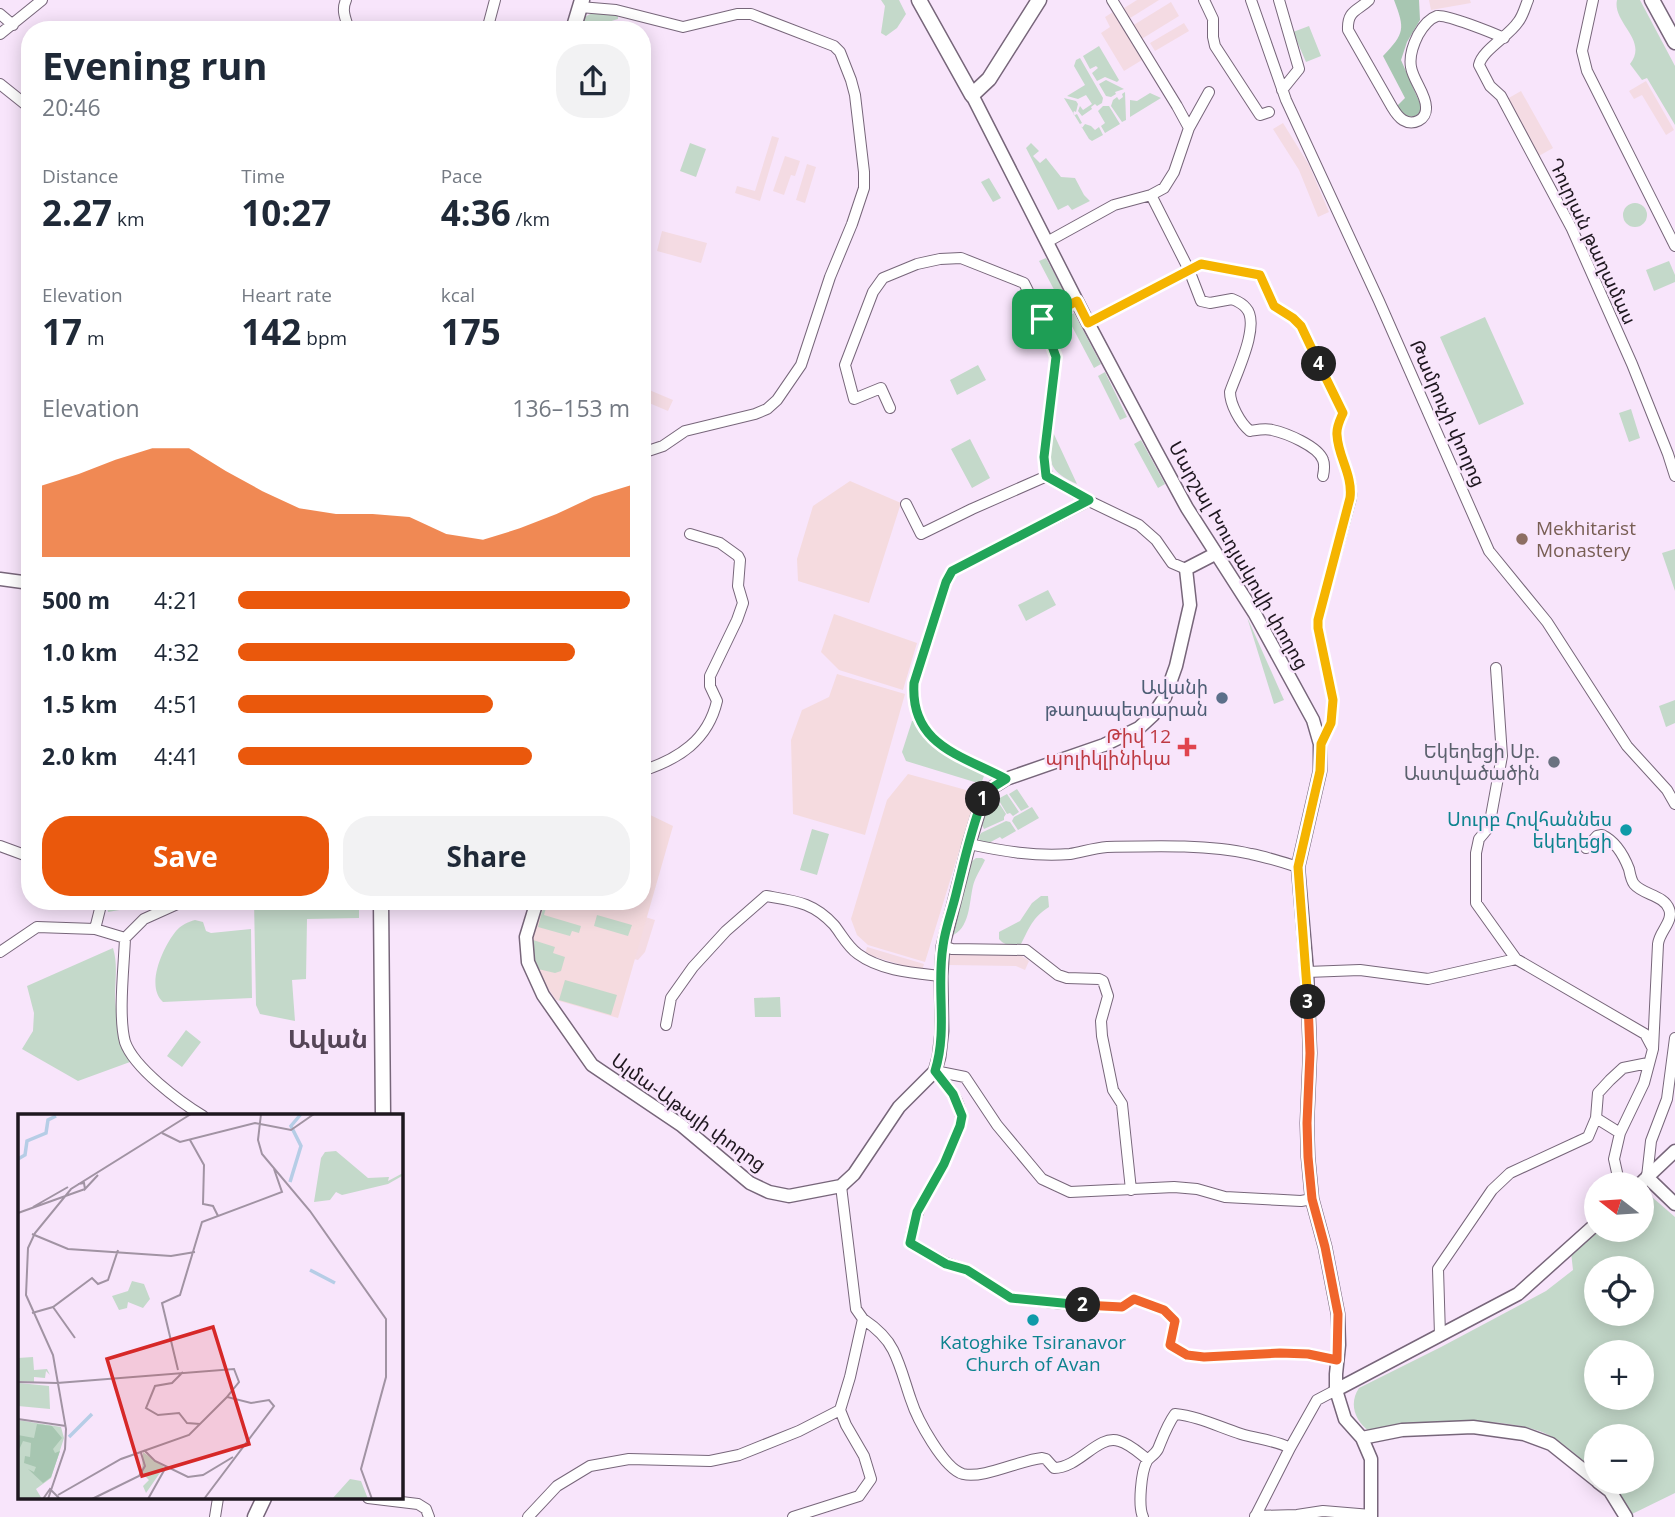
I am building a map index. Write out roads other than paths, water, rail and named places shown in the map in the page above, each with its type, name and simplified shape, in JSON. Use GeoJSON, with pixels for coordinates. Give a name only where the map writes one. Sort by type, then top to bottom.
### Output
{"type":"FeatureCollection","features":[{"type":"Feature","properties":{"kind":"main road"},"geometry":{"type":"LineString","coordinates":[[919,0],[972,95],[989,79],[1039,0]]}},
{"type":"Feature","properties":{"kind":"main road"},"geometry":{"type":"LineString","coordinates":[[1652,0],[1675,42]]}},
{"type":"Feature","properties":{"kind":"main road"},"geometry":{"type":"LineString","coordinates":[[576,21],[581,3]]}},
{"type":"Feature","properties":{"kind":"main road"},"geometry":{"type":"LineString","coordinates":[[381,910],[383,1114]]}},
{"type":"Feature","properties":{"kind":"main road"},"geometry":{"type":"LineString","coordinates":[[255,1517],[263,1500]]}},
{"type":"Feature","properties":{"kind":"street"},"geometry":{"type":"LineString","coordinates":[[0,34],[42,0]]}},
{"type":"Feature","properties":{"kind":"street"},"geometry":{"type":"LineString","coordinates":[[346,0],[343,7],[346,21]]}},
{"type":"Feature","properties":{"kind":"street"},"geometry":{"type":"LineString","coordinates":[[489,21],[495,0]]}},
{"type":"Feature","properties":{"kind":"street"},"geometry":{"type":"LineString","coordinates":[[1112,0],[1189,128]]}},
{"type":"Feature","properties":{"kind":"street"},"geometry":{"type":"LineString","coordinates":[[1204,0],[1213,19],[1215,46],[1260,116],[1269,112]]}},
{"type":"Feature","properties":{"kind":"street","name":"Թամրուչի փողոց"},"geometry":{"type":"LineString","coordinates":[[1251,0],[1282,90],[1489,551],[1546,622],[1627,746],[1667,790],[1675,804]]}},
{"type":"Feature","properties":{"kind":"street"},"geometry":{"type":"LineString","coordinates":[[1279,0],[1299,69],[1282,90]]}},
{"type":"Feature","properties":{"kind":"street"},"geometry":{"type":"LineString","coordinates":[[1370,0],[1350,16],[1348,30],[1392,107],[1406,122],[1416,122],[1426,112],[1426,104],[1411,70],[1410,60],[1418,35],[1430,19],[1441,16],[1504,37],[1520,20],[1528,0]]}},
{"type":"Feature","properties":{"kind":"street"},"geometry":{"type":"LineString","coordinates":[[1593,0],[1583,51],[1587,71],[1675,246]]}},
{"type":"Feature","properties":{"kind":"street"},"geometry":{"type":"LineString","coordinates":[[581,3],[683,27],[737,14],[751,14],[834,46],[843,60],[855,95],[864,188],[802,365],[777,400],[767,409],[685,431],[663,446],[651,450]]}},
{"type":"Feature","properties":{"kind":"street"},"geometry":{"type":"LineString","coordinates":[[0,13],[13,25]]}},
{"type":"Feature","properties":{"kind":"street","name":"Դուրյան թաղամաս"},"geometry":{"type":"LineString","coordinates":[[1504,37],[1480,59],[1479,65],[1490,86],[1501,96],[1572,229],[1632,364],[1675,476]]}},
{"type":"Feature","properties":{"kind":"street"},"geometry":{"type":"LineString","coordinates":[[0,84],[21,100]]}},
{"type":"Feature","properties":{"kind":"street"},"geometry":{"type":"LineString","coordinates":[[1047,242],[1114,205],[1151,195],[1164,188],[1174,173],[1189,128],[1209,92]]}},
{"type":"Feature","properties":{"kind":"street","name":"Մարշալ Խուդյակովի փողոց"},"geometry":{"type":"LineString","coordinates":[[972,95],[1088,323],[1185,505],[1255,614],[1312,720],[1321,744],[1320,771],[1298,867],[1307,972],[1310,1053],[1307,1123],[1312,1199],[1338,1314],[1336,1390],[1345,1419],[1362,1438],[1371,1459],[1371,1516]]}},
{"type":"Feature","properties":{"kind":"street"},"geometry":{"type":"LineString","coordinates":[[1151,195],[1189,270],[1201,301],[1210,303],[1233,299],[1248,309],[1251,332],[1230,398],[1243,425],[1250,430],[1273,430],[1316,450],[1323,459],[1323,477]]}},
{"type":"Feature","properties":{"kind":"street"},"geometry":{"type":"LineString","coordinates":[[890,408],[881,388],[854,399],[845,365],[873,292],[883,278],[918,263],[961,258],[1024,283],[1042,319],[1056,357],[1044,457],[1046,476]]}},
{"type":"Feature","properties":{"kind":"street"},"geometry":{"type":"LineString","coordinates":[[1088,323],[1201,264],[1260,275],[1274,306],[1301,326],[1343,413],[1337,435],[1351,489],[1318,620],[1333,700],[1331,723],[1321,744]]}},
{"type":"Feature","properties":{"kind":"street"},"geometry":{"type":"LineString","coordinates":[[1042,319],[1077,301]]}},
{"type":"Feature","properties":{"kind":"street"},"geometry":{"type":"LineString","coordinates":[[1046,476],[1139,525],[1156,540],[1172,563],[1186,569]]}},
{"type":"Feature","properties":{"kind":"street"},"geometry":{"type":"LineString","coordinates":[[906,504],[921,534],[1046,476]]}},
{"type":"Feature","properties":{"kind":"street"},"geometry":{"type":"LineString","coordinates":[[1006,779],[946,749],[930,737],[918,718],[913,695],[914,683],[946,582],[952,571],[1089,500]]}},
{"type":"Feature","properties":{"kind":"street"},"geometry":{"type":"LineString","coordinates":[[651,768],[681,754],[696,743],[710,719],[717,701],[710,686],[710,676],[743,603],[738,586],[738,556],[720,542],[690,534]]}},
{"type":"Feature","properties":{"kind":"street"},"geometry":{"type":"LineString","coordinates":[[1186,569],[1215,554]]}},
{"type":"Feature","properties":{"kind":"street"},"geometry":{"type":"LineString","coordinates":[[1147,1459],[1130,1446],[1113,1440],[1096,1446],[1078,1461],[1064,1467],[1054,1468],[1042,1458],[973,1474],[965,1474],[953,1468],[937,1450],[918,1416],[891,1347],[877,1328],[863,1320],[856,1309],[841,1186],[854,1174],[899,1107],[935,1071],[942,1031],[943,946],[982,801],[990,789],[1006,779],[1104,745],[1139,728],[1153,715],[1165,697],[1176,666],[1190,605],[1186,569]]}},
{"type":"Feature","properties":{"kind":"street"},"geometry":{"type":"LineString","coordinates":[[0,579],[21,582]]}},
{"type":"Feature","properties":{"kind":"street"},"geometry":{"type":"LineString","coordinates":[[1496,667],[1502,756],[1489,827],[1479,839],[1476,853],[1476,903],[1516,959],[1645,1034],[1653,1049]]}},
{"type":"Feature","properties":{"kind":"street"},"geometry":{"type":"LineString","coordinates":[[1586,848],[1597,836],[1607,837],[1625,861],[1635,884],[1660,899],[1670,911],[1658,944],[1653,1049],[1644,1083],[1620,1133],[1614,1159],[1617,1172]]}},
{"type":"Feature","properties":{"kind":"street"},"geometry":{"type":"LineString","coordinates":[[969,844],[1043,855],[1103,847],[1224,850],[1249,853],[1298,867]]}},
{"type":"Feature","properties":{"kind":"street"},"geometry":{"type":"LineString","coordinates":[[0,846],[21,854]]}},
{"type":"Feature","properties":{"kind":"street"},"geometry":{"type":"LineString","coordinates":[[666,1025],[671,998],[693,967],[726,931],[766,896],[807,904],[833,924],[860,956],[907,973],[941,976]]}},
{"type":"Feature","properties":{"kind":"street"},"geometry":{"type":"LineString","coordinates":[[95,929],[100,910]]}},
{"type":"Feature","properties":{"kind":"street"},"geometry":{"type":"LineString","coordinates":[[164,910],[144,919],[125,938],[123,1024],[126,1044],[143,1068],[185,1105],[200,1114]]}},
{"type":"Feature","properties":{"kind":"street","name":"Ալմա-Աթայի փողոց"},"geometry":{"type":"LineString","coordinates":[[534,910],[526,937],[528,962],[543,996],[592,1065],[681,1125],[750,1183],[769,1192],[789,1196],[841,1186]]}},
{"type":"Feature","properties":{"kind":"street"},"geometry":{"type":"LineString","coordinates":[[0,951],[37,927],[95,929],[125,938]]}},
{"type":"Feature","properties":{"kind":"street"},"geometry":{"type":"LineString","coordinates":[[943,946],[952,949],[1026,950],[1058,975],[1103,981],[1108,996],[1101,1021],[1102,1036],[1113,1090],[1122,1104],[1131,1191]]}},
{"type":"Feature","properties":{"kind":"street"},"geometry":{"type":"LineString","coordinates":[[1307,972],[1360,970],[1428,979],[1516,959]]}},
{"type":"Feature","properties":{"kind":"street"},"geometry":{"type":"LineString","coordinates":[[1645,1172],[1651,1141],[1667,1099],[1675,1038]]}},
{"type":"Feature","properties":{"kind":"street"},"geometry":{"type":"LineString","coordinates":[[1440,1335],[1438,1269],[1492,1190],[1510,1173],[1588,1137],[1596,1118],[1598,1093],[1623,1068],[1648,1063]]}},
{"type":"Feature","properties":{"kind":"street"},"geometry":{"type":"LineString","coordinates":[[935,1071],[965,1077],[997,1125],[1042,1179],[1070,1192],[1174,1188],[1197,1189],[1234,1197],[1312,1199]]}},
{"type":"Feature","properties":{"kind":"street"},"geometry":{"type":"LineString","coordinates":[[935,1071],[953,1094],[962,1116],[944,1164],[917,1212],[910,1243],[946,1264],[967,1270],[1011,1298],[1122,1307],[1134,1299],[1164,1310],[1175,1321],[1170,1345],[1187,1355],[1204,1357],[1280,1353],[1308,1354],[1337,1360]]}},
{"type":"Feature","properties":{"kind":"street"},"geometry":{"type":"LineString","coordinates":[[1596,1118],[1620,1133]]}},
{"type":"Feature","properties":{"kind":"street"},"geometry":{"type":"LineString","coordinates":[[1653,1172],[1675,1151]]}},
{"type":"Feature","properties":{"kind":"street"},"geometry":{"type":"LineString","coordinates":[[1654,1189],[1675,1204]]}},
{"type":"Feature","properties":{"kind":"street"},"geometry":{"type":"LineString","coordinates":[[1371,1516],[1323,1511],[1255,1517],[1317,1400],[1518,1294],[1584,1234]]}},
{"type":"Feature","properties":{"kind":"street"},"geometry":{"type":"LineString","coordinates":[[793,1517],[859,1496],[871,1479],[864,1456],[840,1410],[863,1320]]}},
{"type":"Feature","properties":{"kind":"street"},"geometry":{"type":"LineString","coordinates":[[528,1517],[556,1486],[590,1466],[629,1459],[710,1461],[739,1455],[799,1431],[840,1410]]}},
{"type":"Feature","properties":{"kind":"street"},"geometry":{"type":"LineString","coordinates":[[1143,1517],[1139,1508],[1147,1459],[1156,1452],[1175,1414],[1290,1448]]}},
{"type":"Feature","properties":{"kind":"street"},"geometry":{"type":"LineString","coordinates":[[1362,1438],[1402,1430],[1473,1427],[1524,1434],[1551,1444],[1584,1471]]}},
{"type":"Feature","properties":{"kind":"street"},"geometry":{"type":"LineString","coordinates":[[1611,1494],[1626,1517]]}},
{"type":"Feature","properties":{"kind":"street"},"geometry":{"type":"LineString","coordinates":[[385,1500],[418,1504],[426,1509],[429,1517]]}},
{"type":"Feature","properties":{"kind":"place","name":"Mekhitarist Monastery"},"geometry":{"type":"Point","coordinates":[1522,539]}},
{"type":"Feature","properties":{"kind":"place","name":"Ավանի թաղապետարան"},"geometry":{"type":"Point","coordinates":[1222,698]}},
{"type":"Feature","properties":{"kind":"place","name":"Թիվ 12 պոլիկլինիկա"},"geometry":{"type":"Point","coordinates":[1187,747]}},
{"type":"Feature","properties":{"kind":"place","name":"Եկեղեցի Սբ. Աստվածածին"},"geometry":{"type":"Point","coordinates":[1554,762]}},
{"type":"Feature","properties":{"kind":"place","name":"Սուրբ Հովհաննես եկեղեցի"},"geometry":{"type":"Point","coordinates":[1626,830]}},
{"type":"Feature","properties":{"kind":"place","name":"Katoghike Tsiranavor Church of Avan"},"geometry":{"type":"Point","coordinates":[1033,1320]}},
{"type":"Feature","properties":{"kind":"district","name":"Ավան"},"geometry":{"type":"Point","coordinates":[328,1039]}}]}
